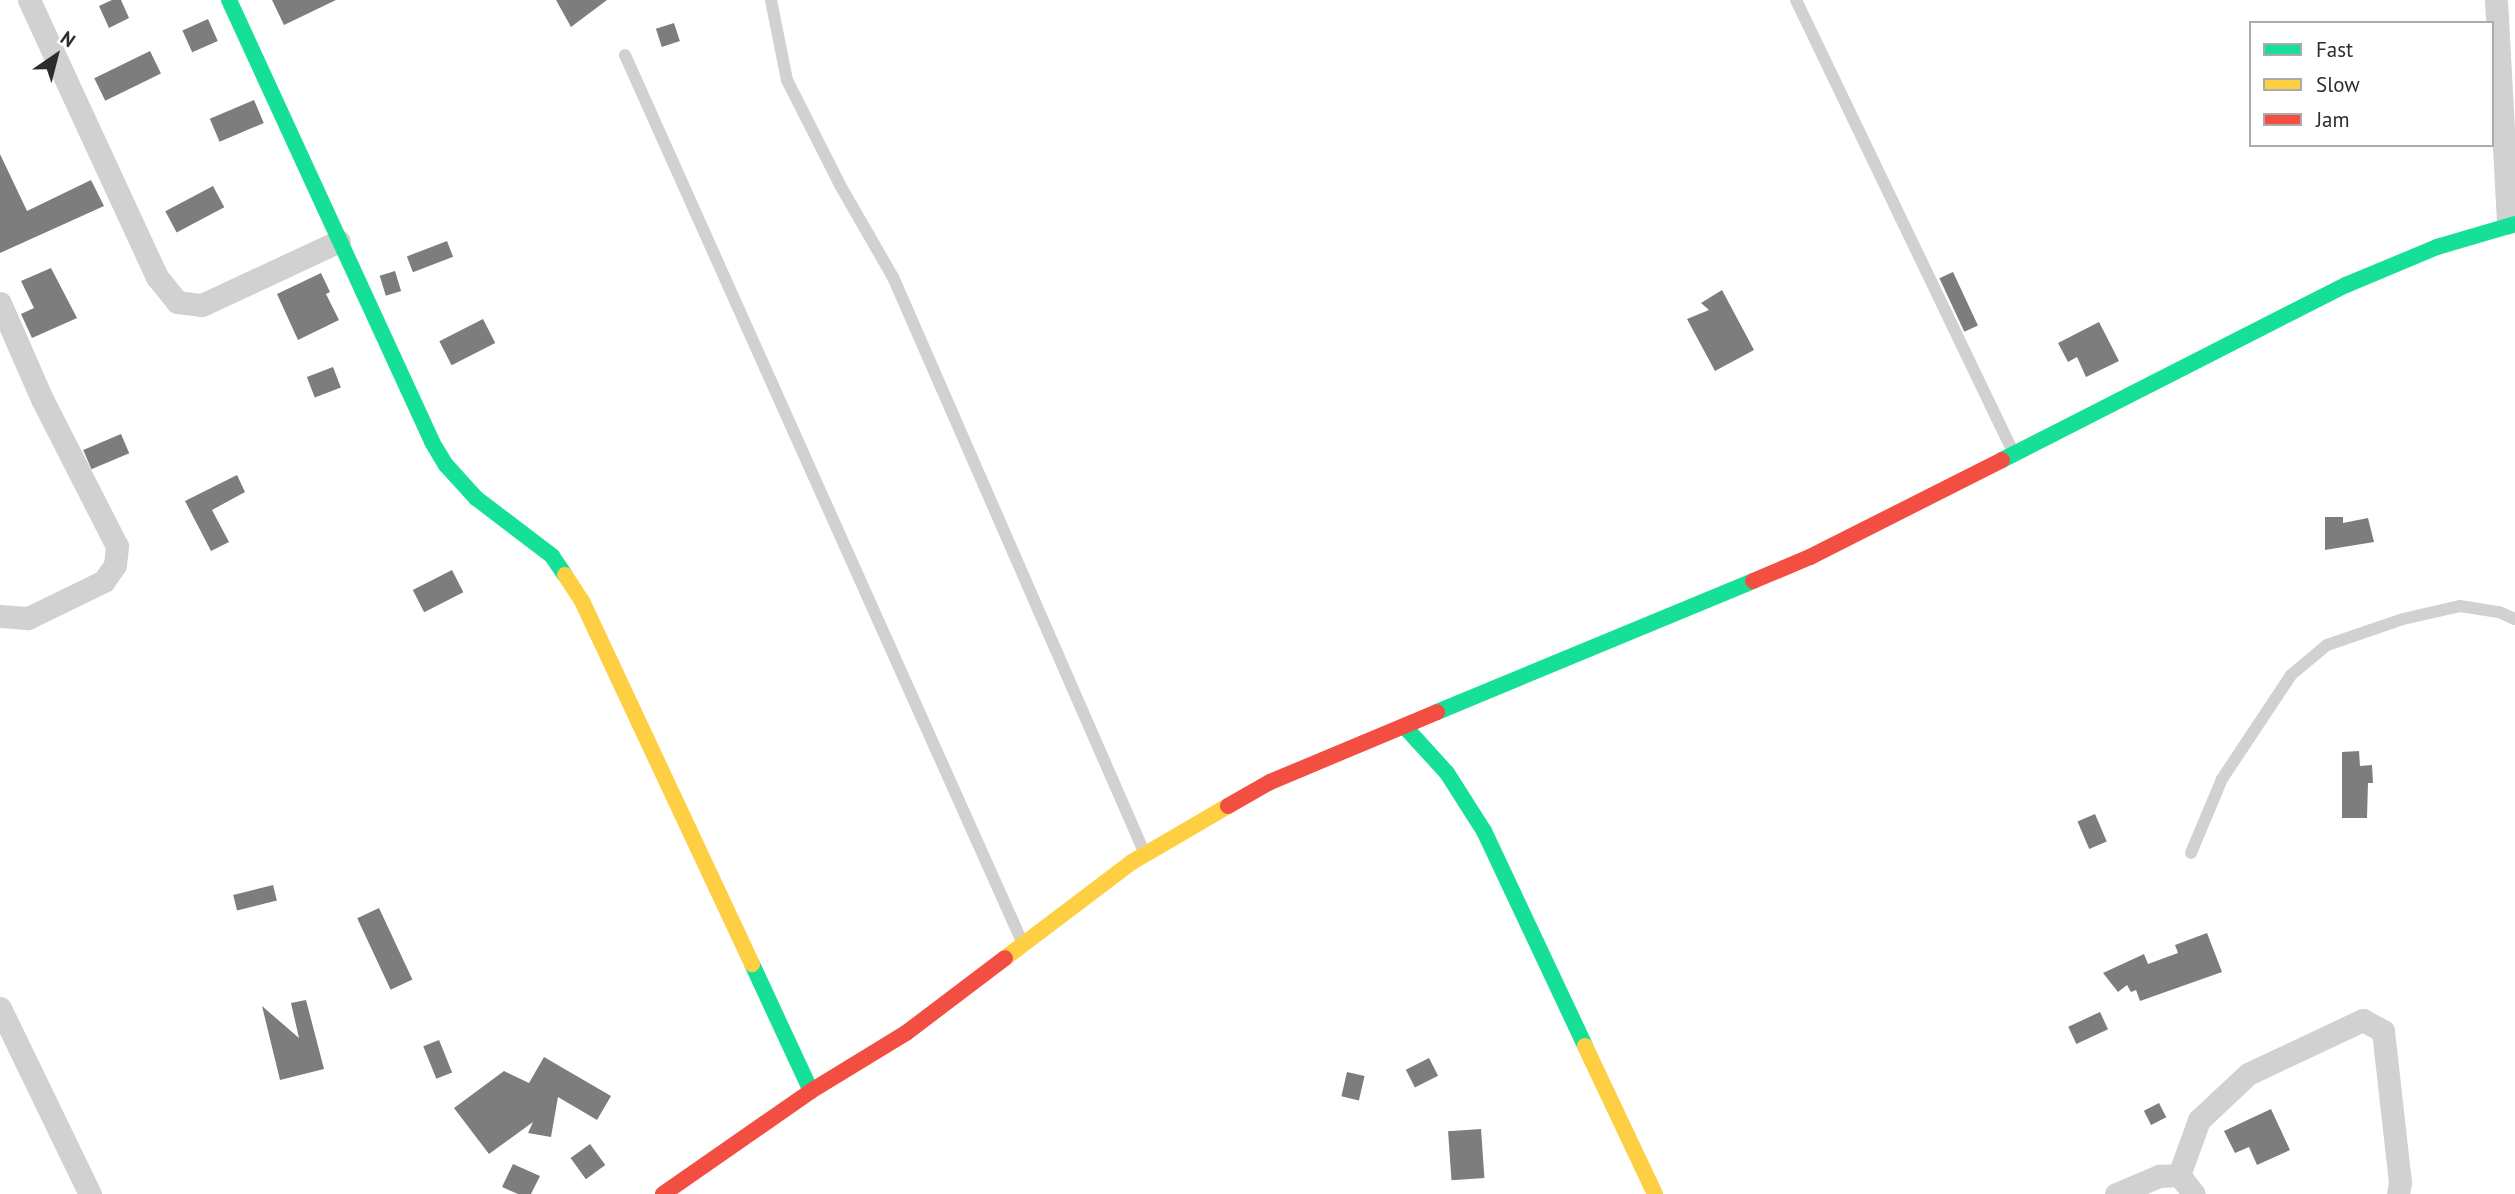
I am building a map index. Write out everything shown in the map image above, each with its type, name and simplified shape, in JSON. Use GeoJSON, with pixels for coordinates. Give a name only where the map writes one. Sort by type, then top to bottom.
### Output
{"type":"FeatureCollection","features":[{"type":"Feature","properties":{"kind":"street"},"geometry":{"type":"LineString","coordinates":[[29,0],[157,277],[177,302],[202,306],[338,241]]}},
{"type":"Feature","properties":{"kind":"street"},"geometry":{"type":"LineString","coordinates":[[229,0],[432,442],[446,465],[476,498],[552,556],[583,601],[811,1091]]}},
{"type":"Feature","properties":{"kind":"street"},"geometry":{"type":"LineString","coordinates":[[663,1194],[811,1091],[906,1033],[1145,854],[1270,782],[1810,557],[2346,285],[2437,247],[2511,223],[2496,0]]}},
{"type":"Feature","properties":{"kind":"street"},"geometry":{"type":"LineString","coordinates":[[0,303],[42,399],[117,546],[116,565],[104,581],[28,618],[0,616]]}},
{"type":"Feature","properties":{"kind":"street"},"geometry":{"type":"LineString","coordinates":[[1405,727],[1447,773],[1484,831],[1655,1194]]}},
{"type":"Feature","properties":{"kind":"street"},"geometry":{"type":"LineString","coordinates":[[0,1008],[90,1194]]}},
{"type":"Feature","properties":{"kind":"street"},"geometry":{"type":"LineString","coordinates":[[2179,1175],[2199,1120],[2248,1074],[2363,1020],[2384,1031],[2400,1182],[2398,1194]]}},
{"type":"Feature","properties":{"kind":"street"},"geometry":{"type":"LineString","coordinates":[[2116,1194],[2159,1175],[2179,1175]]}},
{"type":"Feature","properties":{"kind":"street"},"geometry":{"type":"LineString","coordinates":[[2179,1175],[2194,1194]]}},
{"type":"Feature","properties":{"kind":"lane"},"geometry":{"type":"LineString","coordinates":[[771,0],[786,80],[840,185],[893,277],[1145,854]]}},
{"type":"Feature","properties":{"kind":"lane"},"geometry":{"type":"LineString","coordinates":[[1796,0],[2014,455]]}},
{"type":"Feature","properties":{"kind":"lane"},"geometry":{"type":"LineString","coordinates":[[625,55],[1023,945]]}},
{"type":"Feature","properties":{"kind":"lane"},"geometry":{"type":"LineString","coordinates":[[2191,853],[2222,779],[2291,675],[2328,645],[2403,619],[2460,606],[2499,612],[2515,619]]}},
{"type":"Feature","properties":{"kind":"building"},"geometry":{"type":"Polygon","coordinates":[[[112,0],[121,0],[129,18],[109,28],[99,6],[112,0]]]}},
{"type":"Feature","properties":{"kind":"building"},"geometry":{"type":"Polygon","coordinates":[[[272,0],[336,0],[284,25],[272,0]]]}},
{"type":"Feature","properties":{"kind":"building"},"geometry":{"type":"Polygon","coordinates":[[[556,0],[607,0],[571,27],[556,0]]]}},
{"type":"Feature","properties":{"kind":"building"},"geometry":{"type":"Polygon","coordinates":[[[208,19],[218,41],[192,52],[182,30],[208,19]]]}},
{"type":"Feature","properties":{"kind":"building"},"geometry":{"type":"Polygon","coordinates":[[[674,23],[680,41],[662,47],[656,29],[674,23]]]}},
{"type":"Feature","properties":{"kind":"building"},"geometry":{"type":"Polygon","coordinates":[[[150,51],[161,73],[105,101],[94,78],[150,51]]]}},
{"type":"Feature","properties":{"kind":"building"},"geometry":{"type":"Polygon","coordinates":[[[254,100],[264,123],[220,142],[210,119],[254,100]]]}},
{"type":"Feature","properties":{"kind":"building"},"geometry":{"type":"Polygon","coordinates":[[[0,154],[27,211],[91,180],[104,206],[0,253],[0,154]]]}},
{"type":"Feature","properties":{"kind":"building"},"geometry":{"type":"Polygon","coordinates":[[[213,186],[224,207],[177,233],[165,211],[213,186]]]}},
{"type":"Feature","properties":{"kind":"building"},"geometry":{"type":"Polygon","coordinates":[[[447,241],[453,257],[413,272],[407,256],[447,241]]]}},
{"type":"Feature","properties":{"kind":"building"},"geometry":{"type":"Polygon","coordinates":[[[51,268],[77,318],[32,338],[21,314],[34,308],[21,281],[51,268]]]}},
{"type":"Feature","properties":{"kind":"building"},"geometry":{"type":"Polygon","coordinates":[[[395,271],[401,291],[386,296],[380,276],[395,271]]]}},
{"type":"Feature","properties":{"kind":"building"},"geometry":{"type":"Polygon","coordinates":[[[1953,272],[1978,325],[1964,332],[1939,278],[1953,272]]]}},
{"type":"Feature","properties":{"kind":"building"},"geometry":{"type":"Polygon","coordinates":[[[321,273],[330,292],[326,294],[339,320],[298,340],[277,294],[321,273]]]}},
{"type":"Feature","properties":{"kind":"building"},"geometry":{"type":"Polygon","coordinates":[[[1722,290],[1754,350],[1715,371],[1687,319],[1709,310],[1701,303],[1722,290]]]}},
{"type":"Feature","properties":{"kind":"building"},"geometry":{"type":"Polygon","coordinates":[[[483,319],[495,343],[452,365],[439,341],[483,319]]]}},
{"type":"Feature","properties":{"kind":"building"},"geometry":{"type":"Polygon","coordinates":[[[2099,322],[2119,361],[2086,377],[2077,357],[2068,362],[2058,343],[2099,322]]]}},
{"type":"Feature","properties":{"kind":"building"},"geometry":{"type":"Polygon","coordinates":[[[333,367],[341,388],[315,398],[307,377],[333,367]]]}},
{"type":"Feature","properties":{"kind":"building"},"geometry":{"type":"Polygon","coordinates":[[[121,434],[129,453],[91,469],[83,450],[121,434]]]}},
{"type":"Feature","properties":{"kind":"building"},"geometry":{"type":"Polygon","coordinates":[[[237,475],[245,492],[212,510],[229,542],[211,551],[185,501],[237,475]]]}},
{"type":"Feature","properties":{"kind":"building"},"geometry":{"type":"Polygon","coordinates":[[[2325,517],[2343,517],[2343,523],[2368,518],[2374,542],[2325,550],[2325,517]]]}},
{"type":"Feature","properties":{"kind":"building"},"geometry":{"type":"Polygon","coordinates":[[[452,570],[463,592],[424,612],[413,590],[452,570]]]}},
{"type":"Feature","properties":{"kind":"building"},"geometry":{"type":"Polygon","coordinates":[[[2359,751],[2360,766],[2372,765],[2373,783],[2368,783],[2367,818],[2342,818],[2342,752],[2359,751]]]}},
{"type":"Feature","properties":{"kind":"building"},"geometry":{"type":"Polygon","coordinates":[[[2095,814],[2107,842],[2089,849],[2078,821],[2095,814]]]}},
{"type":"Feature","properties":{"kind":"building"},"geometry":{"type":"Polygon","coordinates":[[[273,885],[277,901],[237,910],[233,895],[273,885]]]}},
{"type":"Feature","properties":{"kind":"building"},"geometry":{"type":"Polygon","coordinates":[[[379,908],[412,980],[391,990],[357,918],[379,908]]]}},
{"type":"Feature","properties":{"kind":"building"},"geometry":{"type":"Polygon","coordinates":[[[2207,933],[2222,972],[2140,1001],[2136,990],[2131,992],[2127,985],[2118,992],[2103,973],[2144,954],[2148,964],[2178,953],[2175,945],[2207,933]]]}},
{"type":"Feature","properties":{"kind":"building"},"geometry":{"type":"Polygon","coordinates":[[[306,1000],[324,1069],[280,1080],[262,1006],[299,1038],[291,1003],[306,1000]]]}},
{"type":"Feature","properties":{"kind":"building"},"geometry":{"type":"Polygon","coordinates":[[[2100,1012],[2108,1029],[2076,1044],[2068,1027],[2100,1012]]]}},
{"type":"Feature","properties":{"kind":"building"},"geometry":{"type":"Polygon","coordinates":[[[439,1040],[452,1072],[436,1079],[423,1046],[439,1040]]]}},
{"type":"Feature","properties":{"kind":"building"},"geometry":{"type":"Polygon","coordinates":[[[544,1057],[611,1096],[597,1120],[558,1097],[551,1137],[528,1133],[533,1122],[489,1154],[454,1108],[504,1071],[529,1083],[544,1057]]]}},
{"type":"Feature","properties":{"kind":"building"},"geometry":{"type":"Polygon","coordinates":[[[1429,1058],[1438,1076],[1415,1088],[1406,1070],[1429,1058]]]}},
{"type":"Feature","properties":{"kind":"building"},"geometry":{"type":"Polygon","coordinates":[[[1347,1072],[1365,1076],[1359,1100],[1341,1096],[1347,1072]]]}},
{"type":"Feature","properties":{"kind":"building"},"geometry":{"type":"Polygon","coordinates":[[[2159,1103],[2166,1117],[2151,1125],[2144,1111],[2159,1103]]]}},
{"type":"Feature","properties":{"kind":"building"},"geometry":{"type":"Polygon","coordinates":[[[2271,1109],[2290,1150],[2257,1165],[2249,1147],[2235,1153],[2224,1131],[2271,1109]]]}},
{"type":"Feature","properties":{"kind":"building"},"geometry":{"type":"Polygon","coordinates":[[[1481,1129],[1484,1178],[1451,1180],[1448,1131],[1481,1129]]]}},
{"type":"Feature","properties":{"kind":"building"},"geometry":{"type":"Polygon","coordinates":[[[590,1144],[605,1165],[586,1179],[571,1158],[590,1144]]]}},
{"type":"Feature","properties":{"kind":"building"},"geometry":{"type":"Polygon","coordinates":[[[513,1164],[540,1176],[531,1194],[518,1194],[502,1187],[513,1164]]]}},
{"type":"Feature","properties":{"kind":"traffic: fast"},"geometry":{"type":"LineString","coordinates":[[229,0],[432,442],[446,465],[476,498],[552,556],[565,575]]}},
{"type":"Feature","properties":{"kind":"traffic: fast"},"geometry":{"type":"LineString","coordinates":[[2002,460],[2346,285],[2437,247],[2515,224]]}},
{"type":"Feature","properties":{"kind":"traffic: fast"},"geometry":{"type":"LineString","coordinates":[[1437,712],[1753,581]]}},
{"type":"Feature","properties":{"kind":"traffic: fast"},"geometry":{"type":"LineString","coordinates":[[1405,727],[1447,773],[1484,831],[1585,1046]]}},
{"type":"Feature","properties":{"kind":"traffic: fast"},"geometry":{"type":"LineString","coordinates":[[752,964],[811,1091]]}},
{"type":"Feature","properties":{"kind":"traffic: slow"},"geometry":{"type":"LineString","coordinates":[[565,575],[582,601],[752,964]]}},
{"type":"Feature","properties":{"kind":"traffic: slow"},"geometry":{"type":"LineString","coordinates":[[1005,958],[1132,862],[1228,806]]}},
{"type":"Feature","properties":{"kind":"traffic: slow"},"geometry":{"type":"LineString","coordinates":[[1585,1046],[1655,1194]]}},
{"type":"Feature","properties":{"kind":"traffic: jam"},"geometry":{"type":"LineString","coordinates":[[1753,581],[1810,557],[2002,460]]}},
{"type":"Feature","properties":{"kind":"traffic: jam"},"geometry":{"type":"LineString","coordinates":[[1228,806],[1270,782],[1437,712]]}},
{"type":"Feature","properties":{"kind":"traffic: jam"},"geometry":{"type":"LineString","coordinates":[[663,1194],[811,1091],[906,1033],[1005,958]]}}]}
